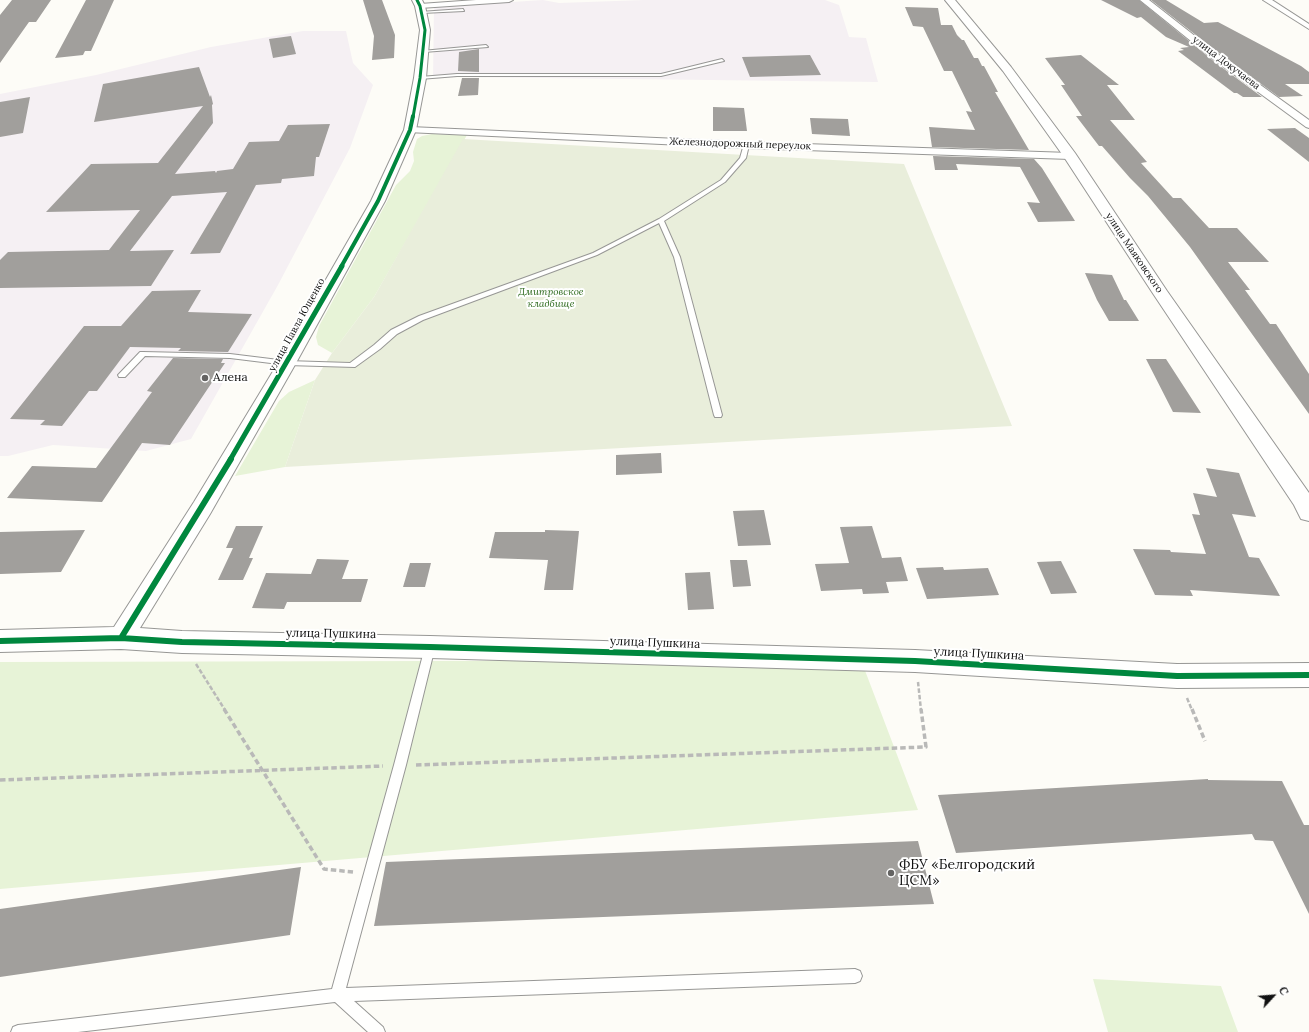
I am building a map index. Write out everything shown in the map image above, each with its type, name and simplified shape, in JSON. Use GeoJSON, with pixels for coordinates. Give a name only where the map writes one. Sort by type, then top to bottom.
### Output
{"type":"FeatureCollection","features":[{"type":"Feature","properties":{"kind":"street"},"geometry":{"type":"LineString","coordinates":[[420,6],[509,0]]}},
{"type":"Feature","properties":{"kind":"street","name":"улица Маяковского"},"geometry":{"type":"LineString","coordinates":[[950,0],[1007,69],[1070,156],[1160,292],[1303,501],[1309,513]]}},
{"type":"Feature","properties":{"kind":"street","name":"улица Докучаева"},"geometry":{"type":"LineString","coordinates":[[1144,0],[1220,60],[1309,125]]}},
{"type":"Feature","properties":{"kind":"street"},"geometry":{"type":"LineString","coordinates":[[1266,0],[1309,27]]}},
{"type":"Feature","properties":{"kind":"street","name":"улица Павла Ющенко"},"geometry":{"type":"LineString","coordinates":[[121,638],[202,508],[287,363],[378,200],[410,130],[424,51],[425,30],[420,6]]}},
{"type":"Feature","properties":{"kind":"street","name":"Железнодорожный переулок"},"geometry":{"type":"LineString","coordinates":[[410,130],[746,145],[1070,156]]}},
{"type":"Feature","properties":{"kind":"street","name":"улица Пушкина"},"geometry":{"type":"LineString","coordinates":[[0,641],[121,638],[182,642],[430,647],[915,661],[1177,676],[1309,675]]}},
{"type":"Feature","properties":{"kind":"lane"},"geometry":{"type":"LineString","coordinates":[[420,6],[463,10]]}},
{"type":"Feature","properties":{"kind":"lane"},"geometry":{"type":"LineString","coordinates":[[424,51],[486,46]]}},
{"type":"Feature","properties":{"kind":"lane"},"geometry":{"type":"LineString","coordinates":[[420,78],[458,75],[661,76],[722,60]]}},
{"type":"Feature","properties":{"kind":"lane"},"geometry":{"type":"LineString","coordinates":[[122,375],[144,354],[230,356],[287,363],[352,365],[377,347],[394,332],[421,318],[595,254],[660,220],[723,181],[743,158],[746,145]]}},
{"type":"Feature","properties":{"kind":"lane"},"geometry":{"type":"LineString","coordinates":[[660,220],[678,257],[718,415]]}},
{"type":"Feature","properties":{"kind":"lane"},"geometry":{"type":"LineString","coordinates":[[337,995],[400,766],[430,647]]}},
{"type":"Feature","properties":{"kind":"lane"},"geometry":{"type":"LineString","coordinates":[[18,1032],[337,995],[855,976]]}},
{"type":"Feature","properties":{"kind":"lane"},"geometry":{"type":"LineString","coordinates":[[337,995],[378,1032]]}},
{"type":"Feature","properties":{"kind":"path"},"geometry":{"type":"LineString","coordinates":[[182,642],[324,869],[370,875]]}},
{"type":"Feature","properties":{"kind":"path"},"geometry":{"type":"LineString","coordinates":[[0,780],[926,747],[915,661]]}},
{"type":"Feature","properties":{"kind":"shaded area"},"geometry":{"type":"Polygon","coordinates":[[[543,0],[559,3],[644,0],[825,0],[839,5],[849,37],[866,38],[878,82],[458,77],[433,79],[434,7],[543,0]]]}},
{"type":"Feature","properties":{"kind":"shaded area"},"geometry":{"type":"Polygon","coordinates":[[[303,31],[346,31],[353,63],[373,85],[350,148],[278,285],[191,439],[146,451],[53,445],[8,456],[0,456],[0,94],[96,75],[211,47],[303,31]]]}},
{"type":"Feature","properties":{"kind":"green space"},"geometry":{"type":"Polygon","coordinates":[[[432,134],[467,135],[374,297],[332,353],[318,345],[316,337],[319,326],[396,185],[410,171],[414,161],[413,152],[417,139],[422,136],[432,134]]]}},
{"type":"Feature","properties":{"kind":"green space","name":"Дмитровское кладбище"},"geometry":{"type":"Polygon","coordinates":[[[463,139],[904,164],[1012,426],[285,467],[315,380],[332,353],[374,297],[463,139]]]}},
{"type":"Feature","properties":{"kind":"green space"},"geometry":{"type":"Polygon","coordinates":[[[315,380],[285,467],[235,476],[279,401],[289,392],[315,380]]]}},
{"type":"Feature","properties":{"kind":"green space"},"geometry":{"type":"Polygon","coordinates":[[[861,660],[918,810],[0,889],[0,662],[861,660]]]}},
{"type":"Feature","properties":{"kind":"green space"},"geometry":{"type":"Polygon","coordinates":[[[1093,979],[1221,986],[1238,1032],[1108,1032],[1093,979]]]}},
{"type":"Feature","properties":{"kind":"building"},"geometry":{"type":"Polygon","coordinates":[[[12,0],[51,0],[36,22],[29,22],[0,63],[0,15],[12,0]]]}},
{"type":"Feature","properties":{"kind":"building"},"geometry":{"type":"Polygon","coordinates":[[[86,0],[114,0],[91,51],[85,51],[83,55],[55,58],[86,0]]]}},
{"type":"Feature","properties":{"kind":"building"},"geometry":{"type":"Polygon","coordinates":[[[363,0],[382,0],[395,35],[394,58],[372,60],[374,36],[363,0]]]}},
{"type":"Feature","properties":{"kind":"building"},"geometry":{"type":"Polygon","coordinates":[[[1101,0],[1139,0],[1216,63],[1262,97],[1243,97],[1237,93],[1234,93],[1178,51],[1184,50],[1180,48],[1189,47],[1166,37],[1141,17],[1137,18],[1101,0]]]}},
{"type":"Feature","properties":{"kind":"building"},"geometry":{"type":"Polygon","coordinates":[[[1151,0],[1166,0],[1204,23],[1218,22],[1301,66],[1309,72],[1309,84],[1285,84],[1303,96],[1279,97],[1224,57],[1151,0]]]}},
{"type":"Feature","properties":{"kind":"building"},"geometry":{"type":"Polygon","coordinates":[[[905,7],[938,8],[941,25],[952,25],[957,35],[964,40],[974,58],[978,58],[982,66],[984,66],[998,92],[995,92],[1029,150],[932,147],[929,127],[975,130],[966,111],[972,112],[952,71],[944,71],[923,27],[913,26],[905,7]]]}},
{"type":"Feature","properties":{"kind":"building"},"geometry":{"type":"Polygon","coordinates":[[[291,36],[296,54],[273,58],[269,39],[291,36]]]}},
{"type":"Feature","properties":{"kind":"building"},"geometry":{"type":"Polygon","coordinates":[[[479,49],[479,72],[458,71],[459,52],[479,49]]]}},
{"type":"Feature","properties":{"kind":"building"},"geometry":{"type":"Polygon","coordinates":[[[810,55],[821,75],[750,77],[742,57],[810,55]]]}},
{"type":"Feature","properties":{"kind":"building"},"geometry":{"type":"Polygon","coordinates":[[[1081,55],[1119,85],[1107,85],[1135,120],[1110,120],[1147,162],[1141,163],[1173,198],[1181,198],[1209,228],[1237,228],[1269,262],[1228,262],[1250,290],[1245,290],[1270,324],[1276,324],[1309,374],[1309,414],[1190,247],[1148,196],[1102,146],[1099,146],[1076,116],[1082,116],[1061,85],[1065,85],[1045,58],[1081,55]]]}},
{"type":"Feature","properties":{"kind":"building"},"geometry":{"type":"Polygon","coordinates":[[[199,67],[210,97],[211,95],[213,104],[213,123],[175,174],[215,171],[216,173],[217,171],[233,169],[249,142],[279,141],[288,125],[330,124],[319,157],[316,157],[314,176],[282,179],[281,183],[256,185],[220,253],[190,254],[227,192],[172,196],[130,251],[174,250],[151,286],[0,288],[0,260],[8,252],[109,250],[140,210],[46,212],[91,164],[158,163],[203,106],[94,122],[103,84],[199,67]]]}},
{"type":"Feature","properties":{"kind":"building"},"geometry":{"type":"Polygon","coordinates":[[[462,78],[479,78],[478,95],[458,96],[462,78]]]}},
{"type":"Feature","properties":{"kind":"building"},"geometry":{"type":"Polygon","coordinates":[[[30,97],[23,133],[0,137],[0,102],[30,97]]]}},
{"type":"Feature","properties":{"kind":"building"},"geometry":{"type":"Polygon","coordinates":[[[713,107],[744,108],[747,131],[713,131],[713,107]]]}},
{"type":"Feature","properties":{"kind":"building"},"geometry":{"type":"Polygon","coordinates":[[[810,118],[848,119],[850,136],[812,134],[810,118]]]}},
{"type":"Feature","properties":{"kind":"building"},"geometry":{"type":"Polygon","coordinates":[[[1295,128],[1309,138],[1309,162],[1267,129],[1295,128]]]}},
{"type":"Feature","properties":{"kind":"building"},"geometry":{"type":"Polygon","coordinates":[[[933,156],[1034,159],[1042,168],[1075,221],[1038,222],[1027,202],[1040,203],[1020,167],[956,164],[958,170],[935,170],[933,156]]]}},
{"type":"Feature","properties":{"kind":"building"},"geometry":{"type":"Polygon","coordinates":[[[1085,273],[1112,275],[1124,300],[1126,300],[1139,321],[1109,321],[1097,300],[1085,273]]]}},
{"type":"Feature","properties":{"kind":"building"},"geometry":{"type":"Polygon","coordinates":[[[201,290],[188,312],[252,314],[228,352],[178,351],[181,348],[130,347],[97,391],[89,391],[62,426],[40,425],[45,420],[10,419],[84,326],[121,326],[152,291],[201,290]]]}},
{"type":"Feature","properties":{"kind":"building"},"geometry":{"type":"Polygon","coordinates":[[[173,358],[223,359],[221,363],[225,363],[170,445],[142,443],[102,502],[7,498],[32,466],[96,468],[152,392],[147,391],[173,358]]]}},
{"type":"Feature","properties":{"kind":"building"},"geometry":{"type":"Polygon","coordinates":[[[1146,359],[1166,359],[1201,413],[1173,412],[1146,359]]]}},
{"type":"Feature","properties":{"kind":"building"},"geometry":{"type":"Polygon","coordinates":[[[661,453],[662,473],[616,475],[616,455],[661,453]]]}},
{"type":"Feature","properties":{"kind":"building"},"geometry":{"type":"Polygon","coordinates":[[[1206,468],[1239,473],[1256,517],[1232,514],[1249,557],[1259,558],[1280,596],[1190,590],[1193,596],[1155,595],[1133,549],[1170,550],[1171,552],[1206,554],[1192,514],[1200,515],[1193,493],[1217,497],[1206,468]]]}},
{"type":"Feature","properties":{"kind":"building"},"geometry":{"type":"Polygon","coordinates":[[[764,510],[771,545],[738,546],[733,511],[764,510]]]}},
{"type":"Feature","properties":{"kind":"building"},"geometry":{"type":"Polygon","coordinates":[[[236,526],[263,526],[249,558],[253,558],[243,580],[218,580],[233,548],[226,548],[236,526]]]}},
{"type":"Feature","properties":{"kind":"building"},"geometry":{"type":"Polygon","coordinates":[[[872,526],[882,558],[901,557],[908,581],[886,582],[889,593],[863,594],[862,589],[821,591],[815,564],[849,563],[840,527],[872,526]]]}},
{"type":"Feature","properties":{"kind":"building"},"geometry":{"type":"Polygon","coordinates":[[[85,530],[61,572],[0,574],[0,532],[85,530]]]}},
{"type":"Feature","properties":{"kind":"building"},"geometry":{"type":"Polygon","coordinates":[[[545,530],[579,531],[573,590],[544,590],[548,560],[489,558],[495,532],[545,532],[545,530]]]}},
{"type":"Feature","properties":{"kind":"building"},"geometry":{"type":"Polygon","coordinates":[[[317,559],[349,560],[342,579],[368,579],[361,602],[287,602],[284,609],[252,608],[266,573],[311,574],[317,559]]]}},
{"type":"Feature","properties":{"kind":"building"},"geometry":{"type":"Polygon","coordinates":[[[730,560],[747,560],[751,586],[733,587],[730,560]]]}},
{"type":"Feature","properties":{"kind":"building"},"geometry":{"type":"Polygon","coordinates":[[[1061,561],[1077,593],[1051,594],[1037,562],[1061,561]]]}},
{"type":"Feature","properties":{"kind":"building"},"geometry":{"type":"Polygon","coordinates":[[[410,563],[431,563],[425,587],[403,587],[410,563]]]}},
{"type":"Feature","properties":{"kind":"building"},"geometry":{"type":"Polygon","coordinates":[[[943,567],[944,570],[988,568],[999,595],[927,599],[916,568],[943,567]]]}},
{"type":"Feature","properties":{"kind":"building"},"geometry":{"type":"Polygon","coordinates":[[[710,572],[714,609],[688,610],[685,573],[710,572]]]}},
{"type":"Feature","properties":{"kind":"building"},"geometry":{"type":"Polygon","coordinates":[[[1208,779],[1282,781],[1304,825],[1309,825],[1309,914],[1273,841],[1255,840],[1252,834],[956,853],[938,795],[1208,779]]]}},
{"type":"Feature","properties":{"kind":"building"},"geometry":{"type":"Polygon","coordinates":[[[918,841],[934,904],[374,926],[386,862],[918,841]]]}},
{"type":"Feature","properties":{"kind":"building"},"geometry":{"type":"Polygon","coordinates":[[[301,867],[290,935],[0,977],[0,909],[301,867]]]}},
{"type":"Feature","properties":{"kind":"cycle path"},"geometry":{"type":"LineString","coordinates":[[121,638],[202,508],[287,363],[378,201],[410,130],[420,78],[425,30],[420,6],[417,0]]}},
{"type":"Feature","properties":{"kind":"cycle path"},"geometry":{"type":"LineString","coordinates":[[0,641],[121,638],[182,642],[430,647],[915,661],[1177,676],[1309,675]]}},
{"type":"Feature","properties":{"kind":"place","name":"Алена"},"geometry":{"type":"Point","coordinates":[205,378]}},
{"type":"Feature","properties":{"kind":"place","name":"ФБУ «Белгородский ЦСМ»"},"geometry":{"type":"Point","coordinates":[891,873]}}]}
